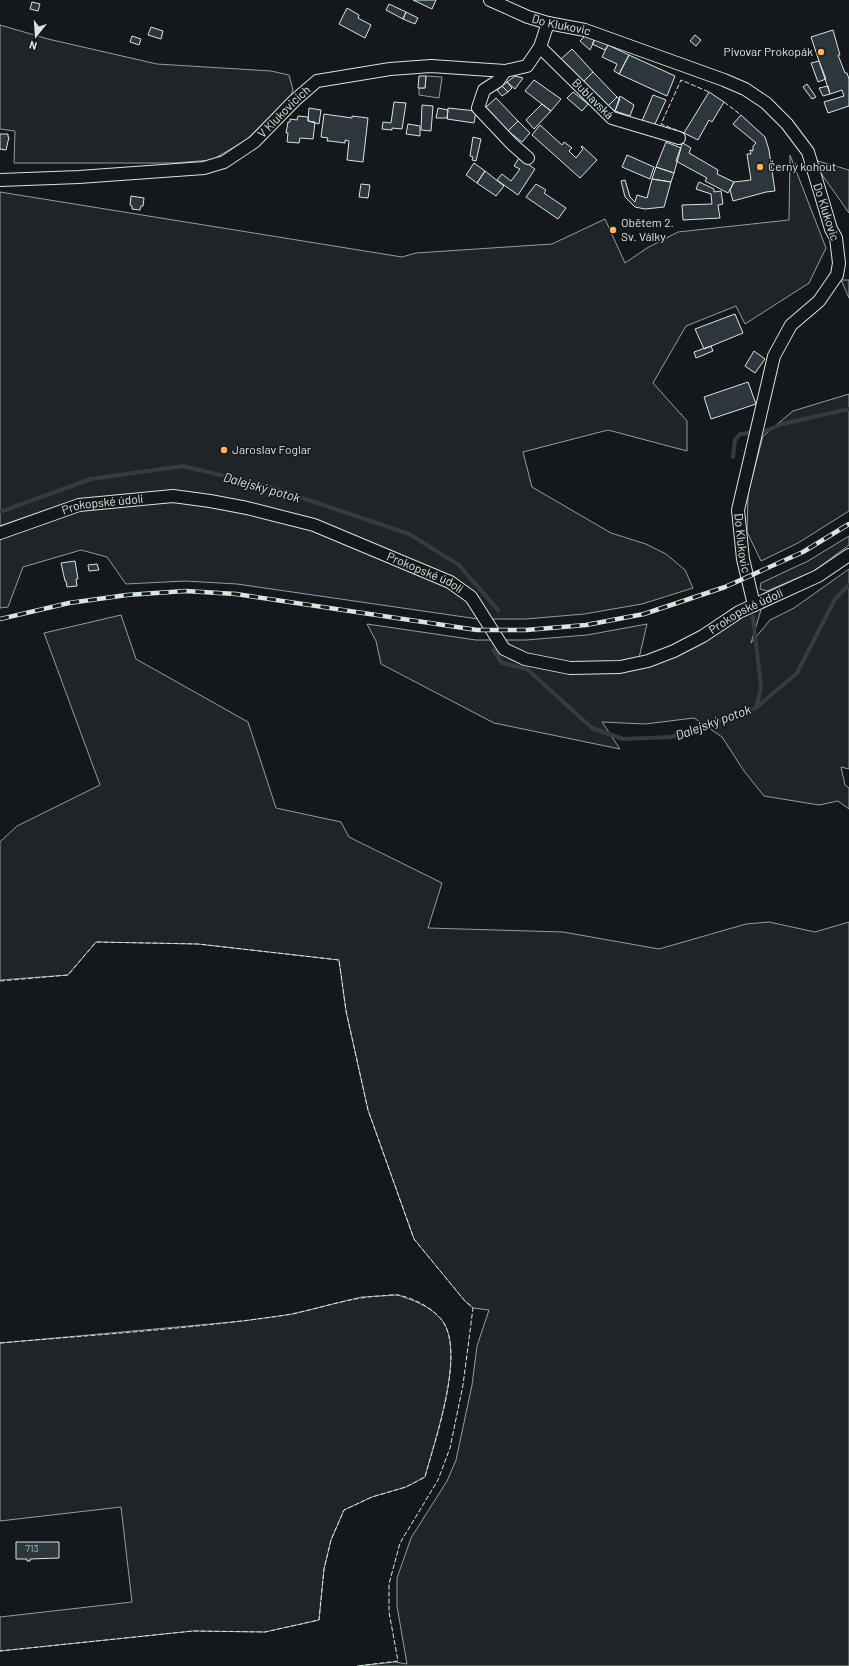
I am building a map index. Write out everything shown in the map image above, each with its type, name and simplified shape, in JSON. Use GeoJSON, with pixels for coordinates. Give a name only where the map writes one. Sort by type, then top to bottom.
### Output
{"type":"FeatureCollection","features":[{"type":"Feature","properties":{"kind":"street","name":"Do Klukovic"},"geometry":{"type":"LineString","coordinates":[[490,0],[514,12],[548,23],[585,30],[724,80],[746,90],[766,103],[787,124],[808,152],[829,222],[836,238],[839,263],[837,275],[830,287],[819,301],[791,325],[774,356],[753,439],[738,510],[743,559],[754,606]]}},
{"type":"Feature","properties":{"kind":"street","name":"V Klukovicích"},"geometry":{"type":"LineString","coordinates":[[0,180],[79,177],[204,168],[224,162],[254,142],[295,100],[317,81],[390,69],[431,66],[505,72],[527,66],[540,47],[548,23]]}},
{"type":"Feature","properties":{"kind":"street","name":"Bublavská"},"geometry":{"type":"LineString","coordinates":[[540,47],[612,118],[679,138]]}},
{"type":"Feature","properties":{"kind":"street"},"geometry":{"type":"LineString","coordinates":[[505,72],[498,80],[484,90],[478,108],[512,144],[528,158]]}},
{"type":"Feature","properties":{"kind":"street","name":"Prokopské údolí"},"geometry":{"type":"LineString","coordinates":[[0,533],[79,505],[173,496],[247,508],[314,526],[450,582],[472,596],[504,649],[525,659],[570,668],[620,667],[648,662],[703,636],[739,612],[818,576],[849,555]]}},
{"type":"Feature","properties":{"kind":"shaded area"},"geometry":{"type":"Polygon","coordinates":[[[0,25],[48,39],[157,64],[271,71],[289,75],[293,90],[290,98],[246,140],[212,160],[174,163],[14,163],[15,131],[0,129],[0,25]]]}},
{"type":"Feature","properties":{"kind":"shaded area"},"geometry":{"type":"Polygon","coordinates":[[[426,76],[442,77],[439,98],[419,95],[419,88],[425,88],[426,76]]]}},
{"type":"Feature","properties":{"kind":"shaded area"},"geometry":{"type":"Polygon","coordinates":[[[790,155],[826,248],[809,283],[745,324],[736,306],[686,326],[653,383],[687,421],[687,451],[608,430],[523,452],[532,487],[611,533],[646,544],[666,554],[685,570],[693,588],[642,604],[584,614],[526,619],[478,619],[237,584],[185,581],[126,584],[107,557],[81,550],[23,567],[8,607],[0,608],[0,192],[402,257],[416,253],[552,244],[605,219],[625,263],[647,248],[678,232],[789,220],[790,155]]]}},
{"type":"Feature","properties":{"kind":"shaded area"},"geometry":{"type":"Polygon","coordinates":[[[811,159],[849,170],[849,213],[811,159]]]}},
{"type":"Feature","properties":{"kind":"shaded area"},"geometry":{"type":"Polygon","coordinates":[[[841,280],[849,280],[849,298],[841,280]]]}},
{"type":"Feature","properties":{"kind":"shaded area"},"geometry":{"type":"Polygon","coordinates":[[[849,394],[849,511],[798,543],[761,561],[747,532],[748,494],[763,436],[793,411],[849,394]]]}},
{"type":"Feature","properties":{"kind":"shaded area"},"geometry":{"type":"Polygon","coordinates":[[[849,536],[849,545],[814,571],[767,591],[760,589],[761,583],[808,561],[849,536]]]}},
{"type":"Feature","properties":{"kind":"shaded area"},"geometry":{"type":"Polygon","coordinates":[[[849,569],[849,769],[841,767],[845,785],[849,788],[849,809],[838,801],[819,805],[764,796],[744,771],[722,737],[694,718],[645,724],[602,722],[620,749],[494,723],[381,664],[376,641],[367,624],[476,640],[526,640],[587,635],[647,624],[639,658],[653,654],[698,633],[733,608],[764,600],[751,643],[770,620],[794,608],[849,569]]]}},
{"type":"Feature","properties":{"kind":"shaded area"},"geometry":{"type":"Polygon","coordinates":[[[121,615],[136,659],[248,722],[276,808],[341,822],[349,837],[442,883],[428,928],[563,932],[659,949],[746,924],[769,922],[815,932],[849,922],[849,1666],[357,1666],[395,1662],[407,1664],[397,1606],[397,1578],[411,1538],[447,1481],[456,1460],[472,1385],[477,1346],[489,1310],[473,1308],[464,1300],[414,1239],[368,1110],[346,1011],[339,960],[198,944],[96,942],[68,975],[0,980],[0,842],[17,826],[100,785],[44,633],[121,615]]]}},
{"type":"Feature","properties":{"kind":"shaded area"},"geometry":{"type":"Polygon","coordinates":[[[398,1295],[431,1310],[440,1318],[448,1332],[451,1350],[450,1372],[441,1419],[425,1477],[406,1487],[372,1497],[344,1510],[331,1540],[324,1569],[319,1620],[265,1632],[193,1631],[0,1651],[0,1617],[132,1602],[121,1507],[0,1521],[0,1343],[243,1321],[293,1314],[361,1297],[398,1295]]]}},
{"type":"Feature","properties":{"kind":"building"},"geometry":{"type":"Polygon","coordinates":[[[413,0],[436,0],[432,9],[413,0]]]}},
{"type":"Feature","properties":{"kind":"building"},"geometry":{"type":"Polygon","coordinates":[[[32,2],[40,4],[38,11],[30,9],[32,2]]]}},
{"type":"Feature","properties":{"kind":"building"},"geometry":{"type":"Polygon","coordinates":[[[389,4],[406,12],[403,19],[386,10],[389,4]]]}},
{"type":"Feature","properties":{"kind":"building"},"geometry":{"type":"Polygon","coordinates":[[[347,8],[359,15],[358,18],[371,25],[365,38],[339,24],[347,8]]]}},
{"type":"Feature","properties":{"kind":"building"},"geometry":{"type":"Polygon","coordinates":[[[406,12],[418,18],[415,24],[403,19],[406,12]]]}},
{"type":"Feature","properties":{"kind":"building"},"geometry":{"type":"Polygon","coordinates":[[[151,27],[163,31],[161,39],[148,35],[151,27]]]}},
{"type":"Feature","properties":{"kind":"building"},"geometry":{"type":"Polygon","coordinates":[[[833,30],[840,55],[838,55],[849,79],[849,106],[828,113],[824,102],[844,96],[842,90],[830,94],[811,37],[833,30]]]}},
{"type":"Feature","properties":{"kind":"building"},"geometry":{"type":"Polygon","coordinates":[[[586,35],[595,39],[590,50],[580,41],[586,35]]]}},
{"type":"Feature","properties":{"kind":"building"},"geometry":{"type":"Polygon","coordinates":[[[695,35],[701,40],[696,46],[690,41],[695,35]]]}},
{"type":"Feature","properties":{"kind":"building"},"geometry":{"type":"Polygon","coordinates":[[[132,36],[141,39],[139,45],[130,42],[132,36]]]}},
{"type":"Feature","properties":{"kind":"building"},"geometry":{"type":"Polygon","coordinates":[[[595,39],[608,45],[605,50],[592,44],[595,39]]]}},
{"type":"Feature","properties":{"kind":"building"},"geometry":{"type":"Polygon","coordinates":[[[608,45],[629,55],[619,74],[614,71],[617,64],[602,57],[608,45]]]}},
{"type":"Feature","properties":{"kind":"building"},"geometry":{"type":"Polygon","coordinates":[[[572,49],[593,72],[583,82],[561,59],[572,49]]]}},
{"type":"Feature","properties":{"kind":"building"},"geometry":{"type":"Polygon","coordinates":[[[629,55],[675,76],[667,96],[619,74],[629,55]]]}},
{"type":"Feature","properties":{"kind":"building"},"geometry":{"type":"Polygon","coordinates":[[[819,61],[826,79],[818,82],[811,63],[819,61]]]}},
{"type":"Feature","properties":{"kind":"building"},"geometry":{"type":"Polygon","coordinates":[[[593,72],[617,97],[607,107],[583,82],[593,72]]]}},
{"type":"Feature","properties":{"kind":"building"},"geometry":{"type":"Polygon","coordinates":[[[419,76],[426,76],[425,88],[418,88],[419,76]]]}},
{"type":"Feature","properties":{"kind":"building"},"geometry":{"type":"Polygon","coordinates":[[[515,76],[523,78],[515,89],[507,82],[515,76]]]}},
{"type":"Feature","properties":{"kind":"building"},"geometry":{"type":"Polygon","coordinates":[[[534,80],[561,99],[551,111],[525,91],[534,80]]]}},
{"type":"Feature","properties":{"kind":"building"},"geometry":{"type":"Polygon","coordinates":[[[507,82],[512,88],[508,92],[502,86],[507,82]]]}},
{"type":"Feature","properties":{"kind":"building"},"geometry":{"type":"Polygon","coordinates":[[[807,84],[816,97],[812,99],[803,87],[807,84]]]}},
{"type":"Feature","properties":{"kind":"building"},"geometry":{"type":"Polygon","coordinates":[[[502,86],[508,92],[502,96],[497,90],[502,86]]]}},
{"type":"Feature","properties":{"kind":"building"},"geometry":{"type":"Polygon","coordinates":[[[828,86],[830,94],[823,96],[819,88],[828,86]]]}},
{"type":"Feature","properties":{"kind":"building"},"geometry":{"type":"Polygon","coordinates":[[[573,92],[588,104],[582,111],[567,98],[573,92]]]}},
{"type":"Feature","properties":{"kind":"building"},"geometry":{"type":"Polygon","coordinates":[[[709,92],[724,102],[712,122],[709,120],[698,140],[684,133],[709,92]]]}},
{"type":"Feature","properties":{"kind":"building"},"geometry":{"type":"Polygon","coordinates":[[[653,95],[666,100],[654,126],[642,121],[653,95]]]}},
{"type":"Feature","properties":{"kind":"building"},"geometry":{"type":"Polygon","coordinates":[[[620,96],[634,105],[630,116],[615,111],[620,96]]]}},
{"type":"Feature","properties":{"kind":"building"},"geometry":{"type":"Polygon","coordinates":[[[617,97],[620,99],[615,111],[607,107],[617,97]]]}},
{"type":"Feature","properties":{"kind":"building"},"geometry":{"type":"Polygon","coordinates":[[[496,98],[518,121],[508,131],[486,107],[496,98]]]}},
{"type":"Feature","properties":{"kind":"building"},"geometry":{"type":"Polygon","coordinates":[[[394,102],[406,103],[402,129],[382,129],[383,122],[391,123],[394,102]]]}},
{"type":"Feature","properties":{"kind":"building"},"geometry":{"type":"Polygon","coordinates":[[[542,104],[551,111],[534,129],[526,120],[542,104]]]}},
{"type":"Feature","properties":{"kind":"building"},"geometry":{"type":"Polygon","coordinates":[[[422,105],[433,106],[431,131],[421,130],[422,105]]]}},
{"type":"Feature","properties":{"kind":"building"},"geometry":{"type":"Polygon","coordinates":[[[309,108],[321,110],[319,124],[308,121],[309,108]]]}},
{"type":"Feature","properties":{"kind":"building"},"geometry":{"type":"Polygon","coordinates":[[[438,108],[448,110],[447,118],[436,118],[438,108]]]}},
{"type":"Feature","properties":{"kind":"building"},"geometry":{"type":"Polygon","coordinates":[[[448,108],[476,111],[474,123],[447,119],[448,108]]]}},
{"type":"Feature","properties":{"kind":"building"},"geometry":{"type":"Polygon","coordinates":[[[324,114],[352,118],[352,116],[368,118],[363,162],[347,160],[349,141],[345,140],[345,143],[327,141],[328,138],[321,137],[324,114]]]}},
{"type":"Feature","properties":{"kind":"building","name":"Černý kohout"},"geometry":{"type":"Polygon","coordinates":[[[741,115],[765,137],[769,150],[775,191],[733,201],[730,190],[734,182],[751,180],[747,154],[751,154],[750,150],[753,151],[753,146],[756,143],[733,124],[741,115]]]}},
{"type":"Feature","properties":{"kind":"building"},"geometry":{"type":"Polygon","coordinates":[[[298,116],[308,117],[308,121],[315,122],[313,139],[300,138],[299,143],[287,142],[288,133],[286,133],[288,122],[290,122],[290,119],[297,120],[298,116]]]}},
{"type":"Feature","properties":{"kind":"building"},"geometry":{"type":"Polygon","coordinates":[[[518,121],[530,133],[522,142],[508,131],[518,121]]]}},
{"type":"Feature","properties":{"kind":"building"},"geometry":{"type":"Polygon","coordinates":[[[408,124],[420,126],[420,136],[406,134],[408,124]]]}},
{"type":"Feature","properties":{"kind":"building"},"geometry":{"type":"Polygon","coordinates":[[[540,125],[562,145],[564,142],[572,148],[569,151],[576,158],[583,149],[581,147],[582,146],[597,160],[580,178],[532,135],[540,125]]]}},
{"type":"Feature","properties":{"kind":"building"},"geometry":{"type":"Polygon","coordinates":[[[0,134],[8,134],[9,137],[6,150],[0,149],[0,134]]]}},
{"type":"Feature","properties":{"kind":"building"},"geometry":{"type":"Polygon","coordinates":[[[473,137],[481,139],[476,161],[472,160],[473,157],[470,156],[473,137]]]}},
{"type":"Feature","properties":{"kind":"building"},"geometry":{"type":"Polygon","coordinates":[[[666,142],[681,148],[674,173],[656,167],[666,142]]]}},
{"type":"Feature","properties":{"kind":"building"},"geometry":{"type":"Polygon","coordinates":[[[681,142],[691,148],[689,153],[718,170],[717,174],[734,182],[728,193],[705,181],[707,178],[676,161],[682,144],[681,142]]]}},
{"type":"Feature","properties":{"kind":"building"},"geometry":{"type":"Polygon","coordinates":[[[627,155],[654,167],[650,179],[622,167],[627,155]]]}},
{"type":"Feature","properties":{"kind":"building"},"geometry":{"type":"Polygon","coordinates":[[[519,158],[535,169],[518,195],[497,180],[502,174],[511,181],[520,169],[514,166],[519,158]]]}},
{"type":"Feature","properties":{"kind":"building"},"geometry":{"type":"Polygon","coordinates":[[[474,163],[485,171],[477,183],[466,175],[474,163]]]}},
{"type":"Feature","properties":{"kind":"building"},"geometry":{"type":"Polygon","coordinates":[[[656,167],[674,173],[671,182],[652,179],[656,167]]]}},
{"type":"Feature","properties":{"kind":"building"},"geometry":{"type":"Polygon","coordinates":[[[485,171],[504,186],[496,196],[477,183],[485,171]]]}},
{"type":"Feature","properties":{"kind":"building"},"geometry":{"type":"Polygon","coordinates":[[[652,179],[671,182],[664,207],[645,209],[635,207],[625,197],[621,181],[625,180],[630,197],[635,202],[637,195],[647,198],[652,179]]]}},
{"type":"Feature","properties":{"kind":"building"},"geometry":{"type":"Polygon","coordinates":[[[699,182],[714,189],[714,192],[721,191],[723,204],[718,205],[720,218],[683,220],[682,205],[712,204],[711,194],[696,189],[699,182]]]}},
{"type":"Feature","properties":{"kind":"building"},"geometry":{"type":"Polygon","coordinates":[[[361,184],[370,185],[368,198],[359,197],[361,184]]]}},
{"type":"Feature","properties":{"kind":"building"},"geometry":{"type":"Polygon","coordinates":[[[536,184],[546,190],[544,193],[566,208],[558,219],[526,197],[536,184]]]}},
{"type":"Feature","properties":{"kind":"building"},"geometry":{"type":"Polygon","coordinates":[[[131,196],[144,198],[143,206],[141,206],[140,210],[132,209],[132,206],[130,205],[131,196]]]}},
{"type":"Feature","properties":{"kind":"building"},"geometry":{"type":"Polygon","coordinates":[[[735,314],[743,333],[704,349],[695,329],[735,314]]]}},
{"type":"Feature","properties":{"kind":"building"},"geometry":{"type":"Polygon","coordinates":[[[711,346],[713,351],[696,358],[694,352],[711,346]]]}},
{"type":"Feature","properties":{"kind":"building"},"geometry":{"type":"Polygon","coordinates":[[[754,351],[765,359],[755,373],[745,366],[754,351]]]}},
{"type":"Feature","properties":{"kind":"building"},"geometry":{"type":"Polygon","coordinates":[[[748,382],[756,404],[711,419],[704,397],[748,382]]]}},
{"type":"Feature","properties":{"kind":"building"},"geometry":{"type":"Polygon","coordinates":[[[75,561],[78,579],[76,579],[77,586],[67,587],[61,563],[75,561]]]}},
{"type":"Feature","properties":{"kind":"building"},"geometry":{"type":"Polygon","coordinates":[[[97,564],[99,570],[89,571],[88,565],[97,564]]]}},
{"type":"Feature","properties":{"kind":"building"},"geometry":{"type":"Polygon","coordinates":[[[16,1542],[59,1542],[59,1558],[30,1559],[30,1561],[27,1561],[27,1559],[16,1559],[16,1542]]]}},
{"type":"Feature","properties":{"kind":"waterway","name":"Dalejský potok"},"geometry":{"type":"LineString","coordinates":[[733,457],[735,440],[740,434],[765,431],[782,424],[849,409]]}},
{"type":"Feature","properties":{"kind":"waterway","name":"Dalejský potok"},"geometry":{"type":"LineString","coordinates":[[0,512],[91,479],[183,466],[270,487],[409,534],[459,565],[498,610]]}},
{"type":"Feature","properties":{"kind":"waterway"},"geometry":{"type":"LineString","coordinates":[[757,707],[797,673],[835,599],[849,585]]}},
{"type":"Feature","properties":{"kind":"waterway","name":"Dalejský potok"},"geometry":{"type":"LineString","coordinates":[[493,650],[502,663],[527,669],[592,728],[623,739],[671,737],[756,708],[761,687],[753,617]]}},
{"type":"Feature","properties":{"kind":"railway"},"geometry":{"type":"LineString","coordinates":[[0,619],[69,603],[127,595],[185,591],[236,594],[477,630],[526,630],[586,625],[644,614],[725,587],[803,552],[849,524]]}},
{"type":"Feature","properties":{"kind":"fence"},"geometry":{"type":"LineString","coordinates":[[684,133],[661,124],[681,80],[709,92]]}},
{"type":"Feature","properties":{"kind":"fence"},"geometry":{"type":"LineString","coordinates":[[724,102],[741,115]]}},
{"type":"Feature","properties":{"kind":"fence"},"geometry":{"type":"LineString","coordinates":[[0,981],[68,975],[96,942],[198,944],[339,960],[346,1011],[368,1110],[414,1239],[464,1300],[473,1308],[463,1385],[450,1448],[438,1480],[400,1543],[389,1584],[389,1612],[398,1661],[357,1666]]}},
{"type":"Feature","properties":{"kind":"fence"},"geometry":{"type":"LineString","coordinates":[[0,1343],[245,1321],[292,1314],[354,1299],[396,1295],[404,1296],[416,1301],[427,1307],[441,1319],[448,1333],[451,1352],[450,1373],[446,1396],[425,1477],[406,1487],[372,1497],[344,1510],[331,1540],[324,1569],[319,1620],[265,1632],[193,1631],[0,1651]]}},
{"type":"Feature","properties":{"kind":"place","name":"Pivovar Prokopák"},"geometry":{"type":"Point","coordinates":[821,52]}},
{"type":"Feature","properties":{"kind":"place","name":"Černý kohout"},"geometry":{"type":"Point","coordinates":[760,167]}},
{"type":"Feature","properties":{"kind":"place","name":"Obětem 2. Sv. Války"},"geometry":{"type":"Point","coordinates":[613,230]}},
{"type":"Feature","properties":{"kind":"place","name":"Jaroslav Foglar"},"geometry":{"type":"Point","coordinates":[224,450]}}]}
